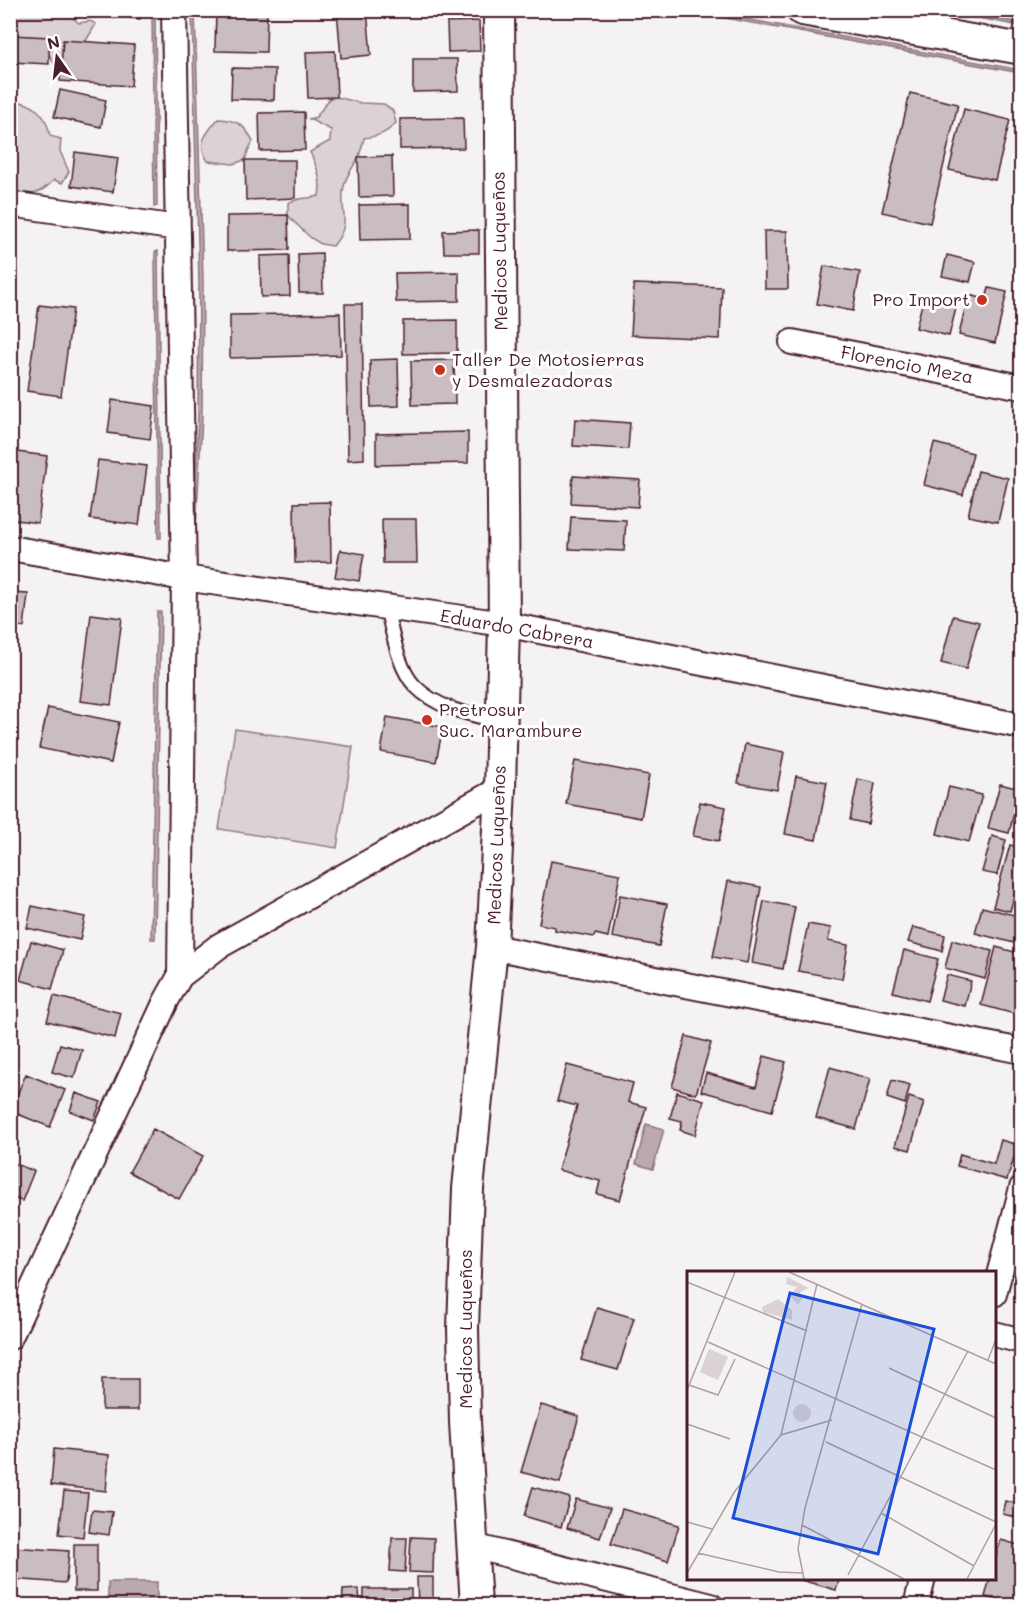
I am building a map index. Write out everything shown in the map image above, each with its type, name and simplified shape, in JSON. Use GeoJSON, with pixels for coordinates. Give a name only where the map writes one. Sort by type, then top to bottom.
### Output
{"type":"FeatureCollection","features":[{"type":"Feature","properties":{"kind":"street"},"geometry":{"type":"LineString","coordinates":[[174,10],[184,578],[180,976]]}},
{"type":"Feature","properties":{"kind":"street","name":"Medicos Luqueños"},"geometry":{"type":"LineString","coordinates":[[476,1605],[465,1422],[465,1293],[468,1189],[492,947],[500,789],[504,624],[499,10]]}},
{"type":"Feature","properties":{"kind":"street"},"geometry":{"type":"LineString","coordinates":[[802,10],[1022,49]]}},
{"type":"Feature","properties":{"kind":"street"},"geometry":{"type":"LineString","coordinates":[[10,204],[178,228]]}},
{"type":"Feature","properties":{"kind":"street","name":"Florencio Meza"},"geometry":{"type":"LineString","coordinates":[[792,342],[1022,387]]}},
{"type":"Feature","properties":{"kind":"street","name":"Eduardo Cabrera"},"geometry":{"type":"LineString","coordinates":[[10,549],[184,578],[504,624],[1022,726]]}},
{"type":"Feature","properties":{"kind":"street"},"geometry":{"type":"LineString","coordinates":[[10,1337],[166,1001],[180,976],[219,946],[500,789]]}},
{"type":"Feature","properties":{"kind":"street"},"geometry":{"type":"LineString","coordinates":[[492,947],[1022,1052]]}},
{"type":"Feature","properties":{"kind":"street"},"geometry":{"type":"LineString","coordinates":[[996,1286],[1022,1188]]}},
{"type":"Feature","properties":{"kind":"street"},"geometry":{"type":"LineString","coordinates":[[996,1334],[1022,1341]]}},
{"type":"Feature","properties":{"kind":"street"},"geometry":{"type":"LineString","coordinates":[[473,1546],[711,1605]]}},
{"type":"Feature","properties":{"kind":"street"},"geometry":{"type":"LineString","coordinates":[[916,1605],[922,1580]]}},
{"type":"Feature","properties":{"kind":"lane"},"geometry":{"type":"LineString","coordinates":[[386,607],[398,651],[414,686],[448,707],[501,722]]}},
{"type":"Feature","properties":{"kind":"shaded area"},"geometry":{"type":"Polygon","coordinates":[[[15,11],[66,11],[79,23],[90,21],[96,24],[66,68],[54,63],[45,51],[12,35],[10,17],[15,11]]]}},
{"type":"Feature","properties":{"kind":"shaded area"},"geometry":{"type":"Polygon","coordinates":[[[152,11],[155,11],[157,206],[154,207],[152,11]]]}},
{"type":"Feature","properties":{"kind":"shaded area"},"geometry":{"type":"Polygon","coordinates":[[[192,11],[195,11],[203,280],[202,416],[195,549],[193,549],[198,416],[199,282],[192,11]]]}},
{"type":"Feature","properties":{"kind":"shaded area"},"geometry":{"type":"Polygon","coordinates":[[[687,11],[702,11],[1021,70],[1021,73],[687,11]]]}},
{"type":"Feature","properties":{"kind":"shaded area"},"geometry":{"type":"Polygon","coordinates":[[[942,11],[1021,23],[1021,26],[942,11]]]}},
{"type":"Feature","properties":{"kind":"shaded area"},"geometry":{"type":"Polygon","coordinates":[[[337,97],[361,103],[384,104],[393,111],[396,123],[382,134],[364,138],[359,156],[345,182],[343,230],[333,246],[321,244],[311,238],[293,221],[288,215],[288,203],[319,196],[318,173],[310,152],[330,141],[331,130],[309,119],[316,117],[330,98],[337,97]]]}},
{"type":"Feature","properties":{"kind":"shaded area"},"geometry":{"type":"Polygon","coordinates":[[[10,101],[26,103],[38,110],[46,121],[50,136],[61,139],[60,151],[69,172],[62,183],[54,180],[39,192],[29,195],[11,192],[10,101]]]}},
{"type":"Feature","properties":{"kind":"shaded area"},"geometry":{"type":"Polygon","coordinates":[[[218,119],[230,120],[239,124],[250,135],[253,141],[245,160],[233,164],[208,161],[204,155],[202,144],[218,119]]]}},
{"type":"Feature","properties":{"kind":"shaded area"},"geometry":{"type":"Polygon","coordinates":[[[158,251],[161,538],[158,538],[155,252],[158,251]]]}},
{"type":"Feature","properties":{"kind":"shaded area"},"geometry":{"type":"Polygon","coordinates":[[[157,612],[161,612],[155,939],[151,939],[157,612]]]}},
{"type":"Feature","properties":{"kind":"shaded area"},"geometry":{"type":"Polygon","coordinates":[[[235,729],[353,747],[337,848],[219,829],[235,729]]]}},
{"type":"Feature","properties":{"kind":"shaded area"},"geometry":{"type":"Polygon","coordinates":[[[646,1124],[664,1129],[653,1169],[636,1164],[646,1124]]]}},
{"type":"Feature","properties":{"kind":"shaded area"},"geometry":{"type":"Polygon","coordinates":[[[108,1582],[157,1582],[157,1605],[108,1605],[108,1582]]]}},
{"type":"Feature","properties":{"kind":"building"},"geometry":{"type":"Polygon","coordinates":[[[72,10],[141,10],[140,19],[71,13],[72,10]]]}},
{"type":"Feature","properties":{"kind":"building"},"geometry":{"type":"Polygon","coordinates":[[[216,10],[267,10],[266,52],[215,51],[216,10]]]}},
{"type":"Feature","properties":{"kind":"building"},"geometry":{"type":"Polygon","coordinates":[[[337,10],[367,10],[371,55],[341,58],[337,10]]]}},
{"type":"Feature","properties":{"kind":"building"},"geometry":{"type":"Polygon","coordinates":[[[479,21],[480,51],[448,52],[447,22],[479,21]]]}},
{"type":"Feature","properties":{"kind":"building"},"geometry":{"type":"Polygon","coordinates":[[[12,35],[49,37],[49,64],[11,62],[12,35]]]}},
{"type":"Feature","properties":{"kind":"building"},"geometry":{"type":"Polygon","coordinates":[[[63,40],[134,45],[131,86],[60,81],[63,40]]]}},
{"type":"Feature","properties":{"kind":"building"},"geometry":{"type":"Polygon","coordinates":[[[335,51],[337,97],[308,98],[306,52],[335,51]]]}},
{"type":"Feature","properties":{"kind":"building"},"geometry":{"type":"Polygon","coordinates":[[[413,59],[457,59],[458,91],[413,92],[413,59]]]}},
{"type":"Feature","properties":{"kind":"building"},"geometry":{"type":"Polygon","coordinates":[[[232,68],[275,69],[274,100],[231,99],[232,68]]]}},
{"type":"Feature","properties":{"kind":"building"},"geometry":{"type":"Polygon","coordinates":[[[60,90],[106,100],[101,127],[54,117],[60,90]]]}},
{"type":"Feature","properties":{"kind":"building"},"geometry":{"type":"Polygon","coordinates":[[[910,93],[958,104],[930,223],[882,212],[910,93]]]}},
{"type":"Feature","properties":{"kind":"building"},"geometry":{"type":"Polygon","coordinates":[[[964,109],[1010,120],[995,180],[949,170],[964,109]]]}},
{"type":"Feature","properties":{"kind":"building"},"geometry":{"type":"Polygon","coordinates":[[[304,112],[305,150],[260,151],[259,113],[304,112]]]}},
{"type":"Feature","properties":{"kind":"building"},"geometry":{"type":"Polygon","coordinates":[[[463,118],[464,148],[400,149],[400,119],[463,118]]]}},
{"type":"Feature","properties":{"kind":"building"},"geometry":{"type":"Polygon","coordinates":[[[75,152],[118,158],[113,192],[71,186],[75,152]]]}},
{"type":"Feature","properties":{"kind":"building"},"geometry":{"type":"Polygon","coordinates":[[[392,156],[393,196],[359,197],[358,157],[392,156]]]}},
{"type":"Feature","properties":{"kind":"building"},"geometry":{"type":"Polygon","coordinates":[[[245,160],[295,160],[295,198],[246,200],[245,160]]]}},
{"type":"Feature","properties":{"kind":"building"},"geometry":{"type":"Polygon","coordinates":[[[1020,182],[1022,182],[1022,203],[1015,202],[1020,182]]]}},
{"type":"Feature","properties":{"kind":"building"},"geometry":{"type":"Polygon","coordinates":[[[410,204],[410,239],[360,240],[359,205],[410,204]]]}},
{"type":"Feature","properties":{"kind":"building"},"geometry":{"type":"Polygon","coordinates":[[[288,215],[289,250],[227,251],[227,216],[288,215]]]}},
{"type":"Feature","properties":{"kind":"building"},"geometry":{"type":"Polygon","coordinates":[[[479,230],[479,253],[444,253],[443,231],[479,230]]]}},
{"type":"Feature","properties":{"kind":"building"},"geometry":{"type":"Polygon","coordinates":[[[764,231],[787,231],[788,289],[765,289],[764,231]]]}},
{"type":"Feature","properties":{"kind":"building"},"geometry":{"type":"Polygon","coordinates":[[[322,253],[323,293],[299,293],[298,254],[322,253]]]}},
{"type":"Feature","properties":{"kind":"building"},"geometry":{"type":"Polygon","coordinates":[[[289,255],[290,296],[261,297],[260,256],[289,255]]]}},
{"type":"Feature","properties":{"kind":"building"},"geometry":{"type":"Polygon","coordinates":[[[947,255],[975,262],[970,282],[942,276],[947,255]]]}},
{"type":"Feature","properties":{"kind":"building"},"geometry":{"type":"Polygon","coordinates":[[[824,266],[860,272],[853,311],[817,304],[824,266]]]}},
{"type":"Feature","properties":{"kind":"building"},"geometry":{"type":"Polygon","coordinates":[[[459,272],[459,301],[396,302],[395,273],[459,272]]]}},
{"type":"Feature","properties":{"kind":"building"},"geometry":{"type":"Polygon","coordinates":[[[634,284],[722,287],[720,339],[631,335],[634,284]]]}},
{"type":"Feature","properties":{"kind":"building"},"geometry":{"type":"Polygon","coordinates":[[[989,288],[1007,292],[995,343],[959,335],[968,295],[986,299],[989,288]]]}},
{"type":"Feature","properties":{"kind":"building"},"geometry":{"type":"Polygon","coordinates":[[[924,296],[957,304],[949,336],[916,328],[924,296]]]}},
{"type":"Feature","properties":{"kind":"building"},"geometry":{"type":"Polygon","coordinates":[[[345,304],[362,304],[364,459],[348,460],[345,304]]]}},
{"type":"Feature","properties":{"kind":"building"},"geometry":{"type":"Polygon","coordinates":[[[39,305],[73,309],[61,396],[27,391],[39,305]]]}},
{"type":"Feature","properties":{"kind":"building"},"geometry":{"type":"Polygon","coordinates":[[[340,313],[341,355],[230,358],[230,315],[340,313]]]}},
{"type":"Feature","properties":{"kind":"building"},"geometry":{"type":"Polygon","coordinates":[[[457,320],[457,353],[403,354],[403,321],[457,320]]]}},
{"type":"Feature","properties":{"kind":"building"},"geometry":{"type":"Polygon","coordinates":[[[398,359],[399,406],[371,407],[370,360],[398,359]]]}},
{"type":"Feature","properties":{"kind":"building"},"geometry":{"type":"Polygon","coordinates":[[[454,360],[455,404],[412,405],[411,361],[454,360]]]}},
{"type":"Feature","properties":{"kind":"building"},"geometry":{"type":"Polygon","coordinates":[[[112,400],[154,406],[150,439],[108,433],[112,400]]]}},
{"type":"Feature","properties":{"kind":"building"},"geometry":{"type":"Polygon","coordinates":[[[575,419],[630,423],[628,449],[573,446],[575,419]]]}},
{"type":"Feature","properties":{"kind":"building"},"geometry":{"type":"Polygon","coordinates":[[[468,432],[468,463],[376,465],[376,434],[468,432]]]}},
{"type":"Feature","properties":{"kind":"building"},"geometry":{"type":"Polygon","coordinates":[[[934,443],[973,453],[963,495],[924,485],[934,443]]]}},
{"type":"Feature","properties":{"kind":"building"},"geometry":{"type":"Polygon","coordinates":[[[10,451],[47,456],[38,523],[10,519],[10,451]]]}},
{"type":"Feature","properties":{"kind":"building"},"geometry":{"type":"Polygon","coordinates":[[[98,460],[147,466],[139,525],[90,519],[98,460]]]}},
{"type":"Feature","properties":{"kind":"building"},"geometry":{"type":"Polygon","coordinates":[[[978,471],[1008,478],[998,522],[968,516],[978,471]]]}},
{"type":"Feature","properties":{"kind":"building"},"geometry":{"type":"Polygon","coordinates":[[[573,476],[640,480],[638,507],[571,503],[573,476]]]}},
{"type":"Feature","properties":{"kind":"building"},"geometry":{"type":"Polygon","coordinates":[[[330,502],[331,562],[295,563],[294,503],[330,502]]]}},
{"type":"Feature","properties":{"kind":"building"},"geometry":{"type":"Polygon","coordinates":[[[571,517],[626,520],[624,551],[569,549],[571,517]]]}},
{"type":"Feature","properties":{"kind":"building"},"geometry":{"type":"Polygon","coordinates":[[[382,519],[416,519],[417,563],[383,563],[382,519]]]}},
{"type":"Feature","properties":{"kind":"building"},"geometry":{"type":"Polygon","coordinates":[[[340,550],[364,554],[359,581],[335,577],[340,550]]]}},
{"type":"Feature","properties":{"kind":"building"},"geometry":{"type":"Polygon","coordinates":[[[10,593],[28,594],[24,627],[10,625],[10,593]]]}},
{"type":"Feature","properties":{"kind":"building"},"geometry":{"type":"Polygon","coordinates":[[[91,614],[122,618],[111,705],[80,701],[91,614]]]}},
{"type":"Feature","properties":{"kind":"building"},"geometry":{"type":"Polygon","coordinates":[[[953,616],[979,622],[966,669],[941,663],[953,616]]]}},
{"type":"Feature","properties":{"kind":"building"},"geometry":{"type":"Polygon","coordinates":[[[48,708],[119,722],[111,763],[39,748],[48,708]]]}},
{"type":"Feature","properties":{"kind":"building"},"geometry":{"type":"Polygon","coordinates":[[[387,717],[443,727],[436,762],[381,752],[387,717]]]}},
{"type":"Feature","properties":{"kind":"building"},"geometry":{"type":"Polygon","coordinates":[[[745,744],[784,752],[777,790],[738,783],[745,744]]]}},
{"type":"Feature","properties":{"kind":"building"},"geometry":{"type":"Polygon","coordinates":[[[575,761],[649,775],[641,818],[566,804],[575,761]]]}},
{"type":"Feature","properties":{"kind":"building"},"geometry":{"type":"Polygon","coordinates":[[[796,776],[827,782],[816,840],[785,834],[796,776]]]}},
{"type":"Feature","properties":{"kind":"building"},"geometry":{"type":"Polygon","coordinates":[[[858,779],[875,783],[868,824],[850,820],[858,779]]]}},
{"type":"Feature","properties":{"kind":"building"},"geometry":{"type":"Polygon","coordinates":[[[1000,784],[1020,789],[1009,833],[988,828],[1000,784]]]}},
{"type":"Feature","properties":{"kind":"building"},"geometry":{"type":"Polygon","coordinates":[[[949,787],[982,795],[969,842],[937,834],[949,787]]]}},
{"type":"Feature","properties":{"kind":"building"},"geometry":{"type":"Polygon","coordinates":[[[700,802],[726,807],[719,841],[693,836],[700,802]]]}},
{"type":"Feature","properties":{"kind":"building"},"geometry":{"type":"Polygon","coordinates":[[[992,836],[1006,840],[997,875],[982,872],[992,836]]]}},
{"type":"Feature","properties":{"kind":"building"},"geometry":{"type":"Polygon","coordinates":[[[1010,845],[1022,848],[1022,866],[1010,911],[993,907],[1010,845]]]}},
{"type":"Feature","properties":{"kind":"building"},"geometry":{"type":"Polygon","coordinates":[[[551,861],[620,874],[608,937],[595,934],[594,937],[555,930],[555,927],[539,924],[551,861]]]}},
{"type":"Feature","properties":{"kind":"building"},"geometry":{"type":"Polygon","coordinates":[[[728,881],[761,887],[747,963],[713,957],[728,881]]]}},
{"type":"Feature","properties":{"kind":"building"},"geometry":{"type":"Polygon","coordinates":[[[620,895],[667,904],[659,946],[612,937],[620,895]]]}},
{"type":"Feature","properties":{"kind":"building"},"geometry":{"type":"Polygon","coordinates":[[[764,901],[795,907],[783,969],[752,963],[764,901]]]}},
{"type":"Feature","properties":{"kind":"building"},"geometry":{"type":"Polygon","coordinates":[[[32,906],[85,917],[80,940],[27,928],[32,906]]]}},
{"type":"Feature","properties":{"kind":"building"},"geometry":{"type":"Polygon","coordinates":[[[982,907],[1022,917],[1022,945],[975,933],[982,907]]]}},
{"type":"Feature","properties":{"kind":"building"},"geometry":{"type":"Polygon","coordinates":[[[808,924],[831,928],[828,941],[848,945],[842,979],[798,971],[808,924]]]}},
{"type":"Feature","properties":{"kind":"building"},"geometry":{"type":"Polygon","coordinates":[[[913,927],[945,935],[942,951],[908,942],[913,927]]]}},
{"type":"Feature","properties":{"kind":"building"},"geometry":{"type":"Polygon","coordinates":[[[952,940],[992,951],[985,979],[945,968],[952,940]]]}},
{"type":"Feature","properties":{"kind":"building"},"geometry":{"type":"Polygon","coordinates":[[[31,941],[63,950],[52,989],[20,980],[31,941]]]}},
{"type":"Feature","properties":{"kind":"building"},"geometry":{"type":"Polygon","coordinates":[[[996,947],[1022,954],[1022,1016],[981,1005],[996,947]]]}},
{"type":"Feature","properties":{"kind":"building"},"geometry":{"type":"Polygon","coordinates":[[[904,950],[938,959],[927,1001],[893,992],[904,950]]]}},
{"type":"Feature","properties":{"kind":"building"},"geometry":{"type":"Polygon","coordinates":[[[947,975],[971,981],[965,1006],[940,1000],[947,975]]]}},
{"type":"Feature","properties":{"kind":"building"},"geometry":{"type":"Polygon","coordinates":[[[54,996],[121,1013],[115,1038],[47,1021],[54,996]]]}},
{"type":"Feature","properties":{"kind":"building"},"geometry":{"type":"Polygon","coordinates":[[[686,1036],[711,1043],[696,1094],[672,1087],[686,1036]]]}},
{"type":"Feature","properties":{"kind":"building"},"geometry":{"type":"Polygon","coordinates":[[[60,1044],[82,1050],[74,1078],[52,1072],[60,1044]]]}},
{"type":"Feature","properties":{"kind":"building"},"geometry":{"type":"Polygon","coordinates":[[[764,1056],[786,1062],[772,1111],[701,1091],[706,1073],[756,1087],[764,1056]]]}},
{"type":"Feature","properties":{"kind":"building"},"geometry":{"type":"Polygon","coordinates":[[[567,1065],[633,1083],[628,1102],[646,1107],[620,1200],[597,1194],[600,1181],[558,1170],[577,1106],[557,1101],[567,1065]]]}},
{"type":"Feature","properties":{"kind":"building"},"geometry":{"type":"Polygon","coordinates":[[[830,1067],[870,1079],[856,1129],[816,1118],[830,1067]]]}},
{"type":"Feature","properties":{"kind":"building"},"geometry":{"type":"Polygon","coordinates":[[[26,1074],[65,1090],[50,1127],[10,1111],[26,1074]]]}},
{"type":"Feature","properties":{"kind":"building"},"geometry":{"type":"Polygon","coordinates":[[[892,1080],[910,1085],[905,1104],[887,1098],[892,1080]]]}},
{"type":"Feature","properties":{"kind":"building"},"geometry":{"type":"Polygon","coordinates":[[[677,1092],[704,1100],[695,1135],[680,1130],[682,1121],[670,1118],[677,1092]]]}},
{"type":"Feature","properties":{"kind":"building"},"geometry":{"type":"Polygon","coordinates":[[[76,1093],[101,1102],[94,1120],[70,1111],[76,1093]]]}},
{"type":"Feature","properties":{"kind":"building"},"geometry":{"type":"Polygon","coordinates":[[[909,1097],[924,1102],[910,1150],[895,1146],[909,1097]]]}},
{"type":"Feature","properties":{"kind":"building"},"geometry":{"type":"Polygon","coordinates":[[[153,1129],[203,1156],[179,1199],[129,1172],[153,1129]]]}},
{"type":"Feature","properties":{"kind":"building"},"geometry":{"type":"Polygon","coordinates":[[[1001,1140],[1018,1145],[1007,1180],[957,1166],[960,1154],[994,1164],[1001,1140]]]}},
{"type":"Feature","properties":{"kind":"building"},"geometry":{"type":"Polygon","coordinates":[[[10,1162],[34,1171],[22,1201],[10,1197],[10,1162]]]}},
{"type":"Feature","properties":{"kind":"building"},"geometry":{"type":"Polygon","coordinates":[[[597,1307],[634,1318],[618,1370],[581,1360],[597,1307]]]}},
{"type":"Feature","properties":{"kind":"building"},"geometry":{"type":"Polygon","coordinates":[[[102,1379],[138,1379],[138,1410],[102,1410],[102,1379]]]}},
{"type":"Feature","properties":{"kind":"building"},"geometry":{"type":"Polygon","coordinates":[[[541,1405],[579,1416],[560,1483],[521,1472],[541,1405]]]}},
{"type":"Feature","properties":{"kind":"building"},"geometry":{"type":"Polygon","coordinates":[[[54,1449],[109,1455],[106,1491],[51,1485],[54,1449]]]}},
{"type":"Feature","properties":{"kind":"building"},"geometry":{"type":"Polygon","coordinates":[[[533,1487],[570,1498],[561,1527],[524,1516],[533,1487]]]}},
{"type":"Feature","properties":{"kind":"building"},"geometry":{"type":"Polygon","coordinates":[[[64,1491],[88,1493],[83,1537],[59,1534],[64,1491]]]}},
{"type":"Feature","properties":{"kind":"building"},"geometry":{"type":"Polygon","coordinates":[[[576,1499],[610,1508],[600,1538],[567,1528],[576,1499]]]}},
{"type":"Feature","properties":{"kind":"building"},"geometry":{"type":"Polygon","coordinates":[[[1006,1501],[1022,1505],[1022,1519],[1003,1514],[1006,1501]]]}},
{"type":"Feature","properties":{"kind":"building"},"geometry":{"type":"Polygon","coordinates":[[[622,1509],[679,1525],[668,1561],[611,1544],[622,1509]]]}},
{"type":"Feature","properties":{"kind":"building"},"geometry":{"type":"Polygon","coordinates":[[[92,1510],[112,1512],[109,1535],[89,1532],[92,1510]]]}},
{"type":"Feature","properties":{"kind":"building"},"geometry":{"type":"Polygon","coordinates":[[[411,1537],[434,1538],[433,1573],[409,1572],[411,1537]]]}},
{"type":"Feature","properties":{"kind":"building"},"geometry":{"type":"Polygon","coordinates":[[[392,1538],[407,1538],[405,1572],[390,1571],[392,1538]]]}},
{"type":"Feature","properties":{"kind":"building"},"geometry":{"type":"Polygon","coordinates":[[[1001,1540],[1022,1546],[1022,1606],[985,1597],[989,1580],[996,1580],[996,1556],[1001,1540]]]}},
{"type":"Feature","properties":{"kind":"building"},"geometry":{"type":"Polygon","coordinates":[[[74,1544],[97,1544],[97,1591],[74,1591],[74,1544]]]}},
{"type":"Feature","properties":{"kind":"building"},"geometry":{"type":"Polygon","coordinates":[[[11,1547],[69,1551],[66,1583],[10,1579],[11,1547]]]}},
{"type":"Feature","properties":{"kind":"building"},"geometry":{"type":"Polygon","coordinates":[[[417,1577],[433,1577],[433,1606],[418,1606],[417,1577]]]}},
{"type":"Feature","properties":{"kind":"building"},"geometry":{"type":"Polygon","coordinates":[[[801,1580],[839,1580],[836,1590],[801,1580]]]}},
{"type":"Feature","properties":{"kind":"building"},"geometry":{"type":"Polygon","coordinates":[[[359,1589],[360,1606],[342,1606],[343,1590],[359,1589]]]}},
{"type":"Feature","properties":{"kind":"building"},"geometry":{"type":"Polygon","coordinates":[[[364,1589],[411,1589],[411,1606],[364,1606],[364,1589]]]}},
{"type":"Feature","properties":{"kind":"place","name":"Pro Import"},"geometry":{"type":"Point","coordinates":[982,300]}},
{"type":"Feature","properties":{"kind":"place","name":"Taller De Motosierras y Desmalezadoras"},"geometry":{"type":"Point","coordinates":[440,370]}},
{"type":"Feature","properties":{"kind":"place","name":"Pretrosur Suc. Marambure"},"geometry":{"type":"Point","coordinates":[427,720]}}]}
